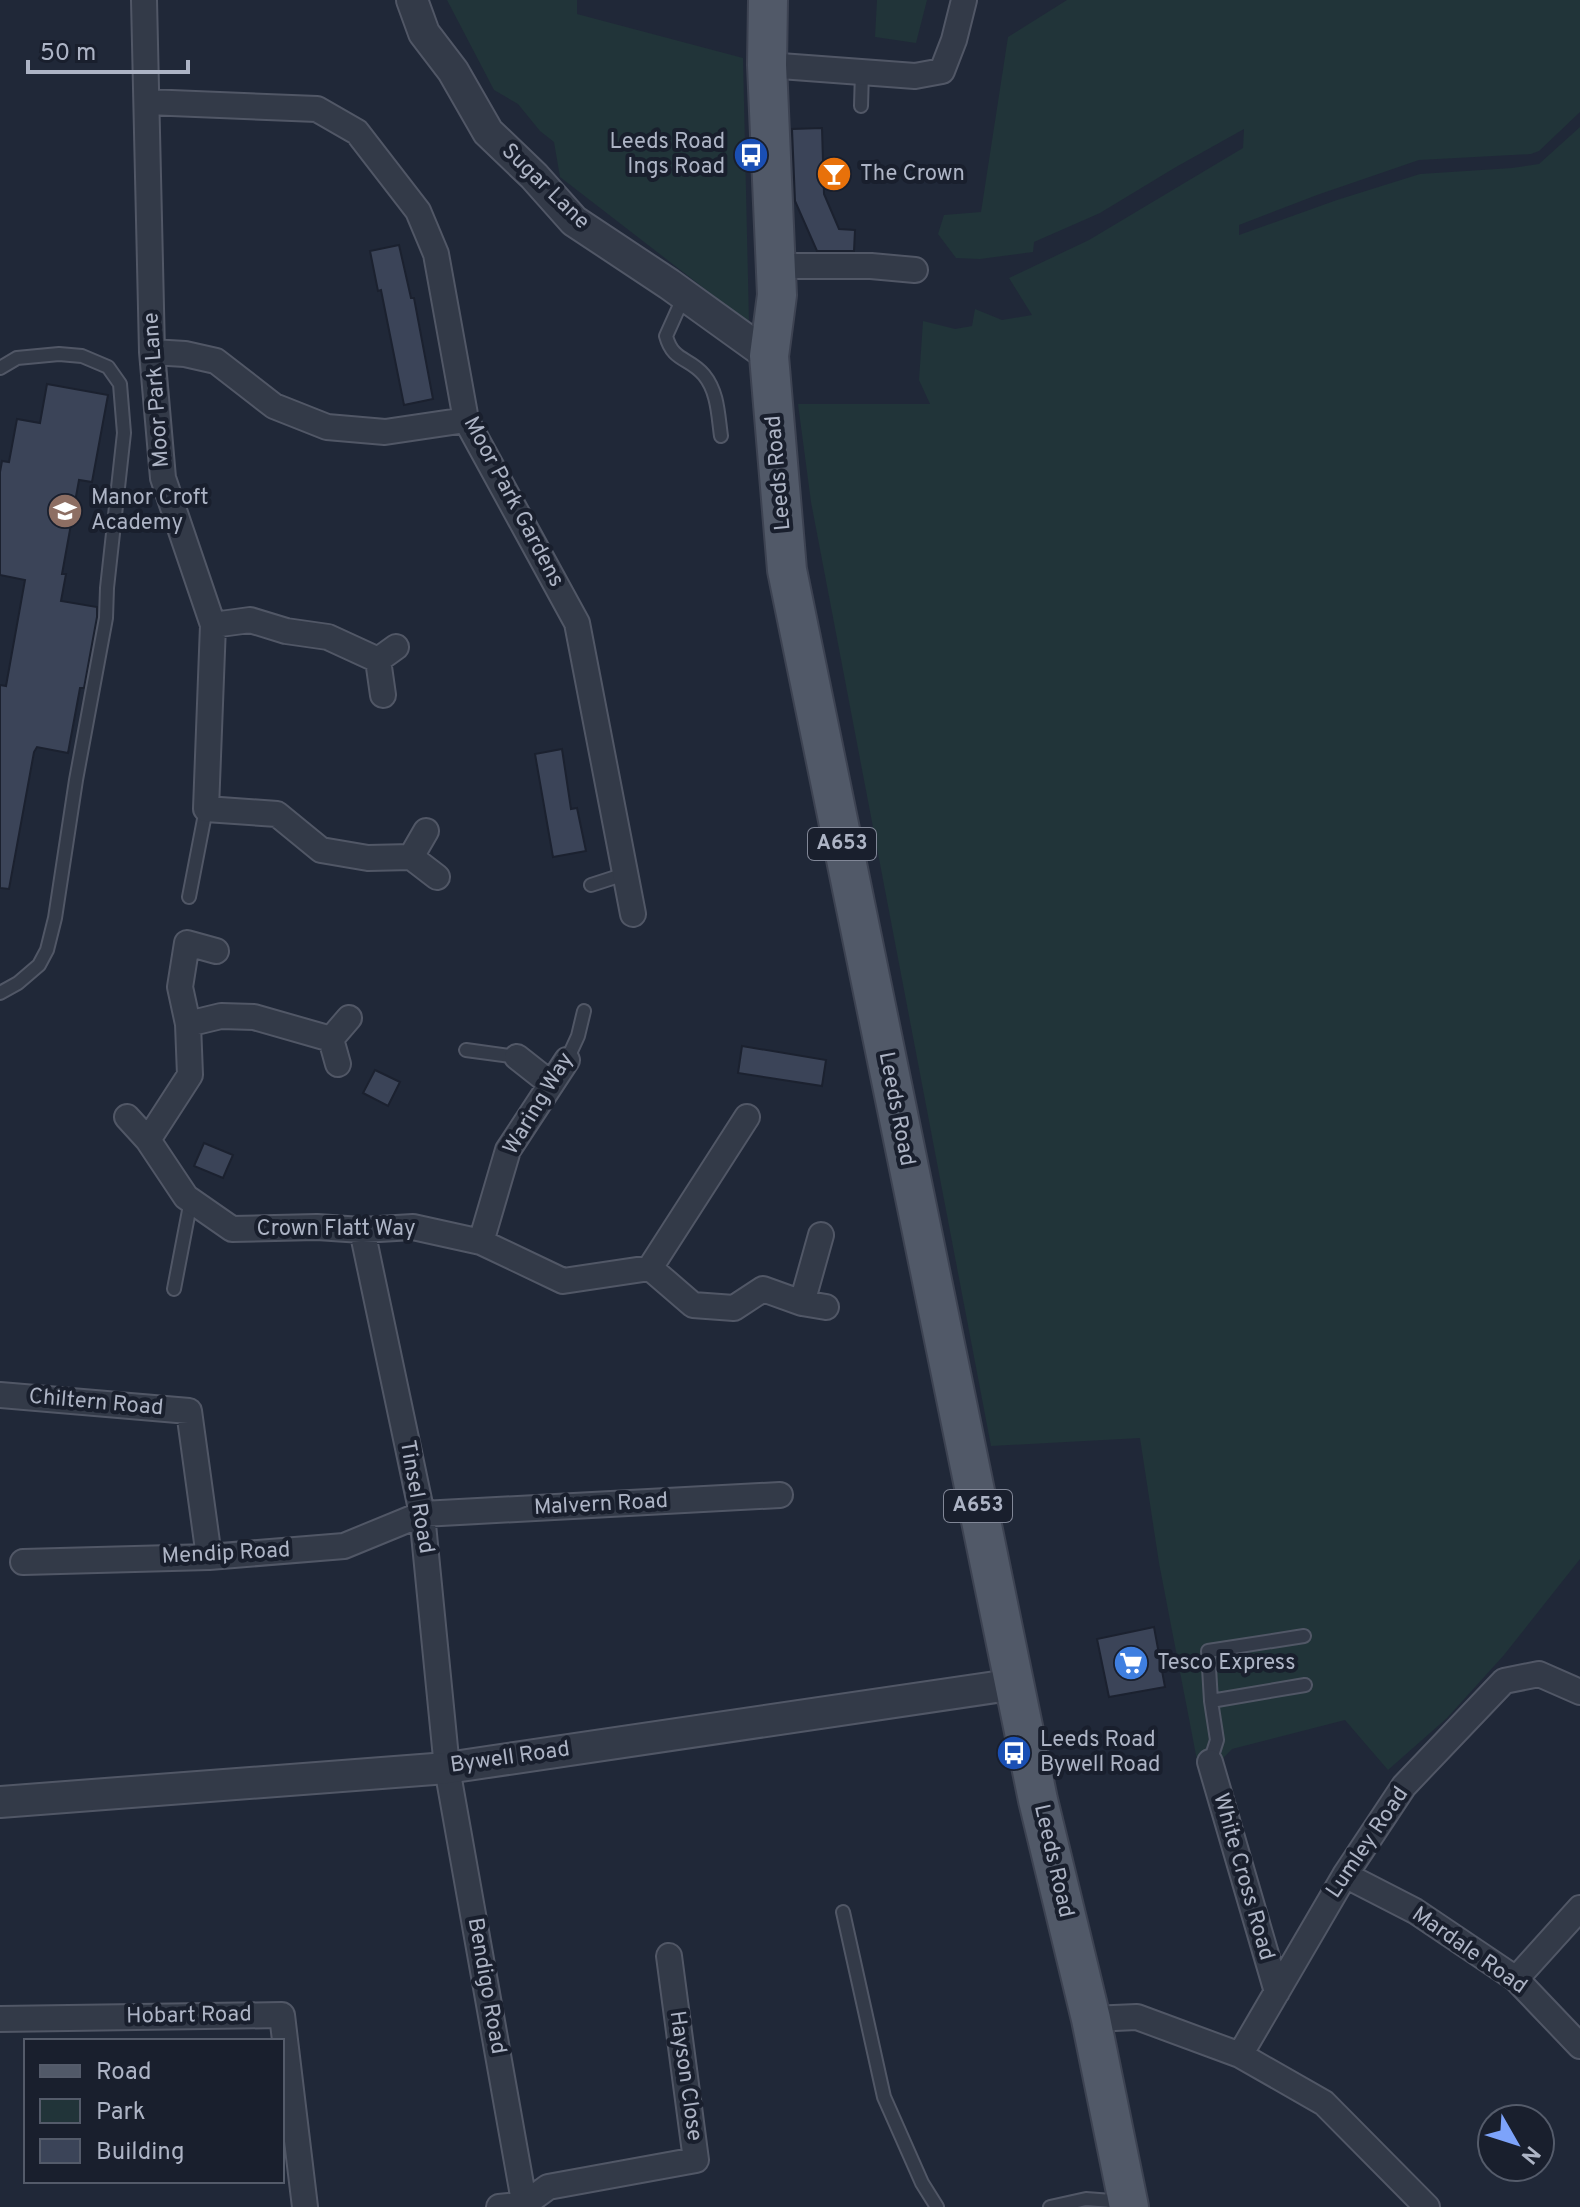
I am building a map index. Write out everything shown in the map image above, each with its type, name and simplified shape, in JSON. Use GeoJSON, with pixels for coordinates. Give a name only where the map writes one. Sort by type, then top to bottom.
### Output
{"type":"FeatureCollection","features":[{"type":"Feature","properties":{"kind":"main road","name":"Leeds Road"},"geometry":{"type":"LineString","coordinates":[[768,0],[767,65],[777,295],[769,356],[787,570],[1038,1800],[1091,2019],[1128,2205]]}},
{"type":"Feature","properties":{"kind":"street","name":"Moor Park Lane"},"geometry":{"type":"LineString","coordinates":[[144,0],[152,352],[163,478],[213,625],[206,809]]}},
{"type":"Feature","properties":{"kind":"street","name":"Sugar Lane"},"geometry":{"type":"LineString","coordinates":[[412,0],[424,33],[453,71],[488,132],[534,176],[574,221],[769,356]]}},
{"type":"Feature","properties":{"kind":"street"},"geometry":{"type":"LineString","coordinates":[[767,65],[915,76],[942,71],[964,0]]}},
{"type":"Feature","properties":{"kind":"street","name":"Moor Park Gardens"},"geometry":{"type":"LineString","coordinates":[[147,102],[317,109],[357,132],[418,211],[436,254],[466,420],[577,623],[633,914]]}},
{"type":"Feature","properties":{"kind":"street"},"geometry":{"type":"LineString","coordinates":[[776,266],[871,266],[915,270]]}},
{"type":"Feature","properties":{"kind":"street"},"geometry":{"type":"LineString","coordinates":[[152,352],[185,354],[216,361],[274,406],[327,427],[385,432],[466,420]]}},
{"type":"Feature","properties":{"kind":"street"},"geometry":{"type":"LineString","coordinates":[[213,625],[250,620],[387,654],[383,695]]}},
{"type":"Feature","properties":{"kind":"street"},"geometry":{"type":"LineString","coordinates":[[206,809],[277,814],[321,850],[368,858],[411,857],[437,877]]}},
{"type":"Feature","properties":{"kind":"street"},"geometry":{"type":"LineString","coordinates":[[411,857],[426,831]]}},
{"type":"Feature","properties":{"kind":"street"},"geometry":{"type":"LineString","coordinates":[[148,1140],[190,1075],[188,1024],[180,987],[187,943],[216,951]]}},
{"type":"Feature","properties":{"kind":"street"},"geometry":{"type":"LineString","coordinates":[[188,1024],[221,1016],[254,1017],[331,1039]]}},
{"type":"Feature","properties":{"kind":"street"},"geometry":{"type":"LineString","coordinates":[[331,1039],[349,1018]]}},
{"type":"Feature","properties":{"kind":"street"},"geometry":{"type":"LineString","coordinates":[[331,1039],[338,1064]]}},
{"type":"Feature","properties":{"kind":"street"},"geometry":{"type":"LineString","coordinates":[[517,1057],[550,1083]]}},
{"type":"Feature","properties":{"kind":"street","name":"Waring Way"},"geometry":{"type":"LineString","coordinates":[[481,1242],[508,1150],[567,1060]]}},
{"type":"Feature","properties":{"kind":"street","name":"Crown Flatt Way"},"geometry":{"type":"LineString","coordinates":[[127,1117],[148,1140],[186,1197],[232,1229],[317,1227],[362,1230],[413,1227],[481,1242],[563,1281],[650,1268]]}},
{"type":"Feature","properties":{"kind":"street"},"geometry":{"type":"LineString","coordinates":[[747,1117],[650,1268],[693,1305],[734,1308],[763,1289],[814,1305],[821,1235]]}},
{"type":"Feature","properties":{"kind":"street","name":"Tinsel Road"},"geometry":{"type":"LineString","coordinates":[[362,1230],[422,1514],[447,1768]]}},
{"type":"Feature","properties":{"kind":"street","name":"Chiltern Road"},"geometry":{"type":"LineString","coordinates":[[0,1395],[189,1411],[209,1557]]}},
{"type":"Feature","properties":{"kind":"street","name":"Malvern Road"},"geometry":{"type":"LineString","coordinates":[[422,1514],[780,1495]]}},
{"type":"Feature","properties":{"kind":"street","name":"Mendip Road"},"geometry":{"type":"LineString","coordinates":[[23,1562],[209,1557],[344,1546],[422,1514]]}},
{"type":"Feature","properties":{"kind":"street","name":"Lumley Road"},"geometry":{"type":"LineString","coordinates":[[1240,2055],[1345,1875],[1404,1786],[1504,1681],[1539,1674],[1580,1692]]}},
{"type":"Feature","properties":{"kind":"street","name":"Bywell Road"},"geometry":{"type":"LineString","coordinates":[[0,1802],[447,1768],[1016,1684]]}},
{"type":"Feature","properties":{"kind":"street","name":"White Cross Road"},"geometry":{"type":"LineString","coordinates":[[1210,1762],[1277,1992]]}},
{"type":"Feature","properties":{"kind":"street","name":"Bendigo Road"},"geometry":{"type":"LineString","coordinates":[[447,1768],[525,2206]]}},
{"type":"Feature","properties":{"kind":"street","name":"Mardale Road"},"geometry":{"type":"LineString","coordinates":[[1345,1875],[1415,1911],[1516,1979],[1580,2046]]}},
{"type":"Feature","properties":{"kind":"street"},"geometry":{"type":"LineString","coordinates":[[1516,1979],[1580,1908]]}},
{"type":"Feature","properties":{"kind":"street","name":"Hayson Close"},"geometry":{"type":"LineString","coordinates":[[525,2206],[548,2187],[696,2160],[669,1956]]}},
{"type":"Feature","properties":{"kind":"street","name":"Hobart Road"},"geometry":{"type":"LineString","coordinates":[[0,2019],[282,2015],[305,2207]]}},
{"type":"Feature","properties":{"kind":"street"},"geometry":{"type":"LineString","coordinates":[[1091,2019],[1137,2017],[1240,2055],[1324,2103],[1419,2204]]}},
{"type":"Feature","properties":{"kind":"street"},"geometry":{"type":"LineString","coordinates":[[499,2207],[525,2206]]}},
{"type":"Feature","properties":{"kind":"lane"},"geometry":{"type":"LineString","coordinates":[[861,106],[862,72]]}},
{"type":"Feature","properties":{"kind":"lane"},"geometry":{"type":"LineString","coordinates":[[684,295],[666,336],[669,348],[705,376],[717,403],[721,436]]}},
{"type":"Feature","properties":{"kind":"lane"},"geometry":{"type":"LineString","coordinates":[[0,368],[17,358],[59,354],[82,356],[108,367],[120,384],[124,433],[106,618],[76,780],[55,918],[47,950],[39,965],[0,993]]}},
{"type":"Feature","properties":{"kind":"lane"},"geometry":{"type":"LineString","coordinates":[[189,897],[206,809]]}},
{"type":"Feature","properties":{"kind":"lane"},"geometry":{"type":"LineString","coordinates":[[591,885],[625,874]]}},
{"type":"Feature","properties":{"kind":"lane","name":"Waring Way"},"geometry":{"type":"LineString","coordinates":[[567,1060],[578,1036],[584,1011]]}},
{"type":"Feature","properties":{"kind":"lane"},"geometry":{"type":"LineString","coordinates":[[466,1050],[517,1057]]}},
{"type":"Feature","properties":{"kind":"lane"},"geometry":{"type":"LineString","coordinates":[[174,1289],[191,1200]]}},
{"type":"Feature","properties":{"kind":"lane"},"geometry":{"type":"LineString","coordinates":[[1210,1762],[1217,1740],[1208,1651],[1304,1636]]}},
{"type":"Feature","properties":{"kind":"lane"},"geometry":{"type":"LineString","coordinates":[[1211,1701],[1305,1685]]}},
{"type":"Feature","properties":{"kind":"lane"},"geometry":{"type":"LineString","coordinates":[[843,1912],[884,2097],[922,2183],[937,2207]]}},
{"type":"Feature","properties":{"kind":"lane"},"geometry":{"type":"LineString","coordinates":[[1050,2207],[1086,2199],[1128,2205]]}},
{"type":"Feature","properties":{"kind":"green space"},"geometry":{"type":"Polygon","coordinates":[[[447,0],[577,0],[577,14],[743,58],[749,323],[560,177],[554,142],[540,131],[518,104],[494,90],[447,0]]]}},
{"type":"Feature","properties":{"kind":"green space"},"geometry":{"type":"Polygon","coordinates":[[[877,0],[927,0],[916,43],[875,37],[877,0]]]}},
{"type":"Feature","properties":{"kind":"green space"},"geometry":{"type":"Polygon","coordinates":[[[1067,0],[1580,0],[1580,112],[1539,151],[1419,160],[1239,225],[1239,235],[1420,174],[1539,164],[1580,127],[1580,1559],[1504,1655],[1447,1718],[1388,1770],[1345,1720],[1232,1749],[1201,1781],[1159,1563],[1140,1438],[991,1446],[811,502],[798,404],[930,404],[919,380],[923,321],[955,329],[972,326],[975,309],[1002,320],[1032,315],[1009,278],[1089,240],[1243,148],[1244,129],[1100,213],[1034,242],[1033,252],[980,259],[956,258],[938,234],[944,215],[981,212],[1008,37],[1067,0]]]}},
{"type":"Feature","properties":{"kind":"building"},"geometry":{"type":"Polygon","coordinates":[[[822,128],[824,194],[839,229],[855,230],[854,251],[817,251],[795,201],[792,129],[822,128]]]}},
{"type":"Feature","properties":{"kind":"building"},"geometry":{"type":"Polygon","coordinates":[[[399,245],[411,298],[414,298],[433,399],[404,405],[370,251],[399,245]]]}},
{"type":"Feature","properties":{"kind":"building"},"geometry":{"type":"Polygon","coordinates":[[[47,384],[108,395],[92,482],[79,480],[62,574],[66,574],[61,601],[97,607],[97,617],[68,753],[37,747],[34,752],[9,889],[0,888],[0,685],[6,686],[25,580],[0,575],[0,472],[2,461],[9,462],[17,419],[40,423],[47,384]]]}},
{"type":"Feature","properties":{"kind":"building"},"geometry":{"type":"Polygon","coordinates":[[[562,749],[571,809],[577,808],[586,851],[553,857],[535,754],[562,749]]]}},
{"type":"Feature","properties":{"kind":"building"},"geometry":{"type":"Polygon","coordinates":[[[742,1046],[826,1060],[822,1086],[738,1073],[742,1046]]]}},
{"type":"Feature","properties":{"kind":"building"},"geometry":{"type":"Polygon","coordinates":[[[375,1070],[400,1082],[388,1106],[363,1093],[375,1070]]]}},
{"type":"Feature","properties":{"kind":"building"},"geometry":{"type":"Polygon","coordinates":[[[204,1143],[233,1155],[223,1178],[194,1166],[204,1143]]]}},
{"type":"Feature","properties":{"kind":"building","name":"Tesco Express"},"geometry":{"type":"Polygon","coordinates":[[[1154,1627],[1165,1687],[1109,1697],[1097,1639],[1154,1627]]]}},
{"type":"Feature","properties":{"kind":"place","name":"Leeds Road Ings Road"},"geometry":{"type":"Point","coordinates":[751,155]}},
{"type":"Feature","properties":{"kind":"place","name":"The Crown"},"geometry":{"type":"Point","coordinates":[834,174]}},
{"type":"Feature","properties":{"kind":"place","name":"Manor Croft Academy"},"geometry":{"type":"Point","coordinates":[65,511]}},
{"type":"Feature","properties":{"kind":"place","name":"Tesco Express"},"geometry":{"type":"Point","coordinates":[1131,1663]}},
{"type":"Feature","properties":{"kind":"place","name":"Leeds Road Bywell Road"},"geometry":{"type":"Point","coordinates":[1014,1753]}}]}
